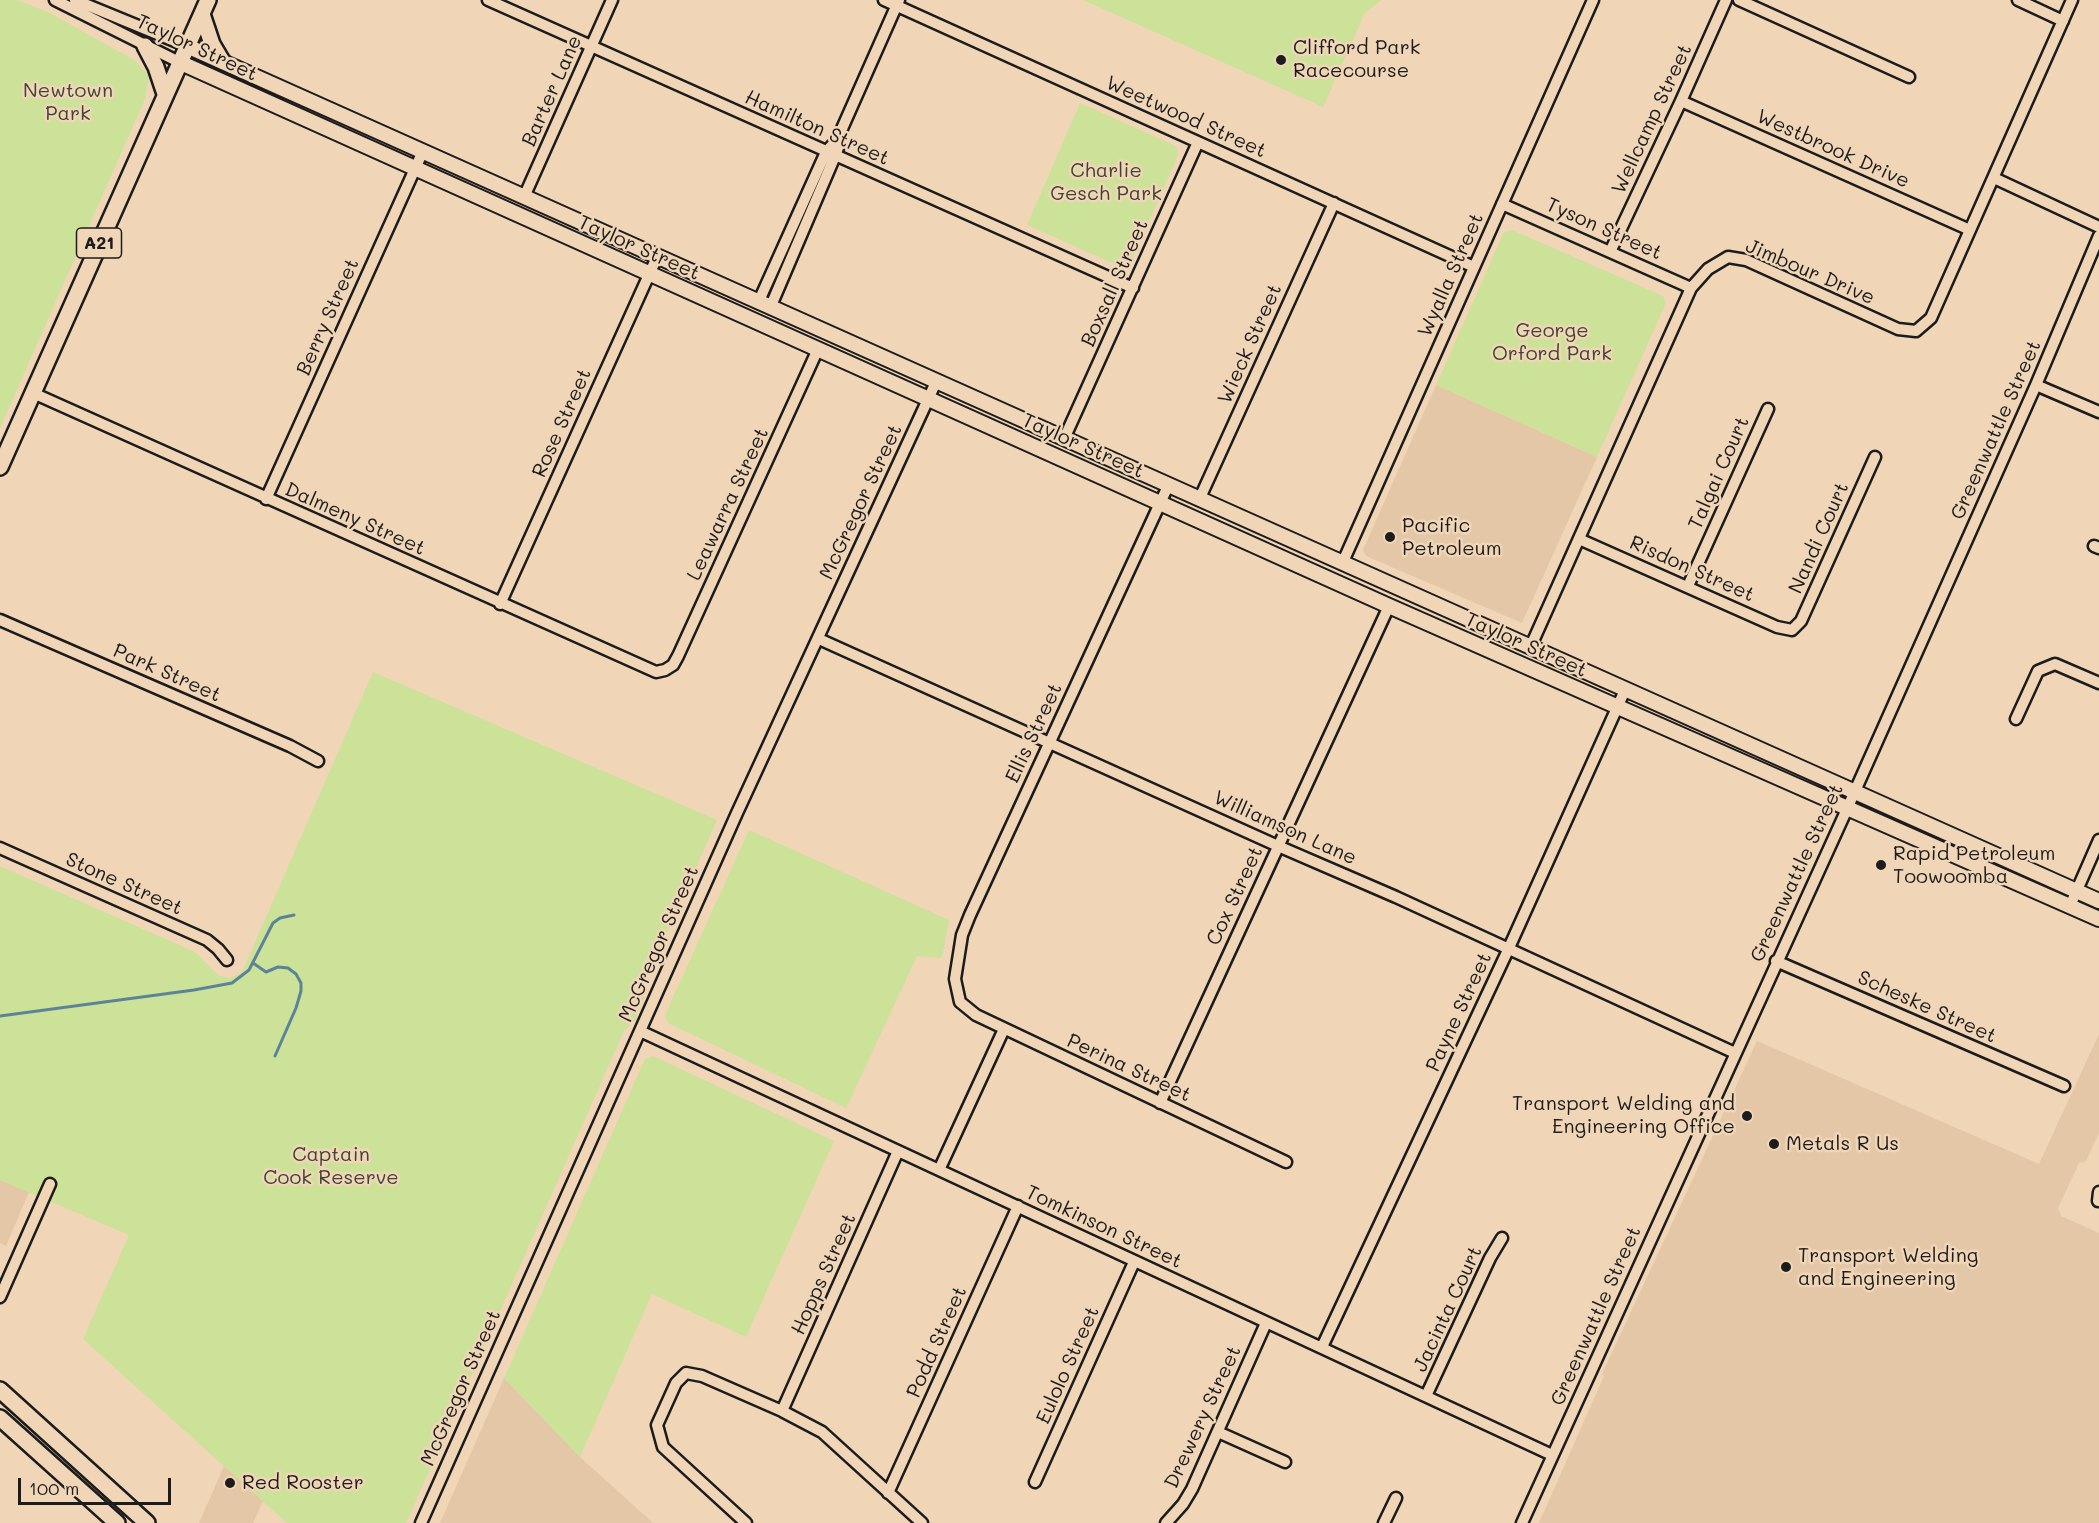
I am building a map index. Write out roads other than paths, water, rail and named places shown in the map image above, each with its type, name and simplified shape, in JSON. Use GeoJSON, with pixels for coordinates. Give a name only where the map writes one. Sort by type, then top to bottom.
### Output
{"type":"FeatureCollection","features":[{"type":"Feature","properties":{"kind":"highway"},"geometry":{"type":"LineString","coordinates":[[205,7],[212,44],[222,61]]}},
{"type":"Feature","properties":{"kind":"highway","name":"A21"},"geometry":{"type":"LineString","coordinates":[[0,467],[205,7]]}},
{"type":"Feature","properties":{"kind":"highway"},"geometry":{"type":"LineString","coordinates":[[145,46],[156,67],[165,94]]}},
{"type":"Feature","properties":{"kind":"highway"},"geometry":{"type":"LineString","coordinates":[[0,1390],[147,1523]]}},
{"type":"Feature","properties":{"kind":"highway"},"geometry":{"type":"LineString","coordinates":[[0,1418],[117,1523]]}},
{"type":"Feature","properties":{"kind":"main road","name":"Taylor Street"},"geometry":{"type":"LineString","coordinates":[[187,46],[2099,902]]}},
{"type":"Feature","properties":{"kind":"main road","name":"Taylor Street"},"geometry":{"type":"LineString","coordinates":[[179,62],[1389,606],[2099,919]]}},
{"type":"Feature","properties":{"kind":"main road"},"geometry":{"type":"LineString","coordinates":[[1341,564],[1344,576],[1378,594],[1389,606]]}},
{"type":"Feature","properties":{"kind":"street","name":"Taylor Street"},"geometry":{"type":"LineString","coordinates":[[55,0],[179,62]]}},
{"type":"Feature","properties":{"kind":"street","name":"Taylor Street"},"geometry":{"type":"LineString","coordinates":[[75,0],[187,46]]}},
{"type":"Feature","properties":{"kind":"street","name":"Hamilton Street"},"geometry":{"type":"LineString","coordinates":[[488,0],[1133,288]]}},
{"type":"Feature","properties":{"kind":"street","name":"Barter Lane"},"geometry":{"type":"LineString","coordinates":[[524,197],[612,0]]}},
{"type":"Feature","properties":{"kind":"street","name":"Weetwood Street"},"geometry":{"type":"LineString","coordinates":[[884,0],[898,3],[1474,267]]}},
{"type":"Feature","properties":{"kind":"street","name":"Wyalla Street"},"geometry":{"type":"LineString","coordinates":[[1341,564],[1593,0]]}},
{"type":"Feature","properties":{"kind":"street","name":"Wellcamp Street"},"geometry":{"type":"LineString","coordinates":[[1610,252],[1726,0]]}},
{"type":"Feature","properties":{"kind":"street"},"geometry":{"type":"LineString","coordinates":[[1739,0],[1909,77]]}},
{"type":"Feature","properties":{"kind":"street"},"geometry":{"type":"LineString","coordinates":[[2018,0],[2063,21]]}},
{"type":"Feature","properties":{"kind":"street","name":"Jimbour Drive"},"geometry":{"type":"LineString","coordinates":[[1530,648],[1691,288],[1707,269],[1728,257],[1746,260],[1898,329],[1916,331],[1930,318],[2072,0]]}},
{"type":"Feature","properties":{"kind":"street"},"geometry":{"type":"LineString","coordinates":[[764,305],[831,154],[838,150],[837,140],[898,3]]}},
{"type":"Feature","properties":{"kind":"street","name":"Westbrook Drive"},"geometry":{"type":"LineString","coordinates":[[1681,101],[1970,230]]}},
{"type":"Feature","properties":{"kind":"street","name":"Boxsall Street"},"geometry":{"type":"LineString","coordinates":[[1064,439],[1198,142]]}},
{"type":"Feature","properties":{"kind":"street","name":"Berry Street"},"geometry":{"type":"LineString","coordinates":[[266,498],[423,151]]}},
{"type":"Feature","properties":{"kind":"street"},"geometry":{"type":"LineString","coordinates":[[1994,178],[2099,226]]}},
{"type":"Feature","properties":{"kind":"street","name":"Wieck Street"},"geometry":{"type":"LineString","coordinates":[[1199,500],[1334,203]]}},
{"type":"Feature","properties":{"kind":"street","name":"Tyson Street"},"geometry":{"type":"LineString","coordinates":[[1502,204],[1691,288]]}},
{"type":"Feature","properties":{"kind":"street","name":"Greenwattle Street"},"geometry":{"type":"LineString","coordinates":[[1522,1523],[1847,809],[2036,385],[2099,236]]}},
{"type":"Feature","properties":{"kind":"street","name":"Rose Street"},"geometry":{"type":"LineString","coordinates":[[500,604],[657,257]]}},
{"type":"Feature","properties":{"kind":"street","name":"Leawarra Street"},"geometry":{"type":"LineString","coordinates":[[665,670],[678,656],[818,349]]}},
{"type":"Feature","properties":{"kind":"street","name":"McGregor Street"},"geometry":{"type":"LineString","coordinates":[[421,1523],[737,813],[936,382]]}},
{"type":"Feature","properties":{"kind":"street"},"geometry":{"type":"LineString","coordinates":[[2036,385],[2099,412]]}},
{"type":"Feature","properties":{"kind":"street","name":"Dalmeny Street"},"geometry":{"type":"LineString","coordinates":[[33,393],[646,668],[656,672],[665,670]]}},
{"type":"Feature","properties":{"kind":"street","name":"Talgai Court"},"geometry":{"type":"LineString","coordinates":[[1688,586],[1768,409]]}},
{"type":"Feature","properties":{"kind":"street","name":"Nandi Court"},"geometry":{"type":"LineString","coordinates":[[1792,630],[1801,621],[1875,457]]}},
{"type":"Feature","properties":{"kind":"street","name":"Ellis Street"},"geometry":{"type":"LineString","coordinates":[[960,1002],[955,979],[962,935],[1168,486]]}},
{"type":"Feature","properties":{"kind":"street","name":"Risdon Street"},"geometry":{"type":"LineString","coordinates":[[1579,538],[1777,627],[1792,630]]}},
{"type":"Feature","properties":{"kind":"street","name":"Cox Street"},"geometry":{"type":"LineString","coordinates":[[1160,1103],[1389,606]]}},
{"type":"Feature","properties":{"kind":"street","name":"Park Street"},"geometry":{"type":"LineString","coordinates":[[0,620],[290,746],[318,761]]}},
{"type":"Feature","properties":{"kind":"street","name":"Williamson Lane"},"geometry":{"type":"LineString","coordinates":[[819,639],[1396,897],[1735,1053]]}},
{"type":"Feature","properties":{"kind":"street"},"geometry":{"type":"LineString","coordinates":[[2016,719],[2038,671],[2055,664],[2099,683]]}},
{"type":"Feature","properties":{"kind":"street","name":"Payne Street"},"geometry":{"type":"LineString","coordinates":[[1322,1347],[1508,950],[1625,690]]}},
{"type":"Feature","properties":{"kind":"street"},"geometry":{"type":"LineString","coordinates":[[2070,906],[2099,840]]}},
{"type":"Feature","properties":{"kind":"street","name":"Stone Street"},"geometry":{"type":"LineString","coordinates":[[0,848],[207,940],[227,960]]}},
{"type":"Feature","properties":{"kind":"street","name":"Scheske Street"},"geometry":{"type":"LineString","coordinates":[[1776,961],[2064,1086]]}},
{"type":"Feature","properties":{"kind":"street","name":"Perina Street"},"geometry":{"type":"LineString","coordinates":[[960,1002],[976,1016],[1286,1162]]}},
{"type":"Feature","properties":{"kind":"street"},"geometry":{"type":"LineString","coordinates":[[939,1170],[1004,1029]]}},
{"type":"Feature","properties":{"kind":"street","name":"Tomkinson Street"},"geometry":{"type":"LineString","coordinates":[[640,1031],[1552,1455]]}},
{"type":"Feature","properties":{"kind":"street","name":"Hopps Street"},"geometry":{"type":"LineString","coordinates":[[782,1411],[898,1151]]}},
{"type":"Feature","properties":{"kind":"street"},"geometry":{"type":"LineString","coordinates":[[0,1297],[50,1184]]}},
{"type":"Feature","properties":{"kind":"street","name":"Podd Street"},"geometry":{"type":"LineString","coordinates":[[888,1493],[1018,1206]]}},
{"type":"Feature","properties":{"kind":"street","name":"Jacinta Court"},"geometry":{"type":"LineString","coordinates":[[1426,1396],[1490,1258],[1502,1238]]}},
{"type":"Feature","properties":{"kind":"street","name":"Eulolo Street"},"geometry":{"type":"LineString","coordinates":[[1035,1482],[1134,1262]]}},
{"type":"Feature","properties":{"kind":"street","name":"Drewery Street"},"geometry":{"type":"LineString","coordinates":[[1166,1523],[1183,1504],[1192,1489],[1266,1323]]}},
{"type":"Feature","properties":{"kind":"street"},"geometry":{"type":"LineString","coordinates":[[746,1523],[663,1447],[657,1425],[676,1383],[686,1373],[702,1376],[782,1411],[822,1432],[922,1523]]}},
{"type":"Feature","properties":{"kind":"street"},"geometry":{"type":"LineString","coordinates":[[1218,1432],[1285,1462]]}},
{"type":"Feature","properties":{"kind":"street"},"geometry":{"type":"LineString","coordinates":[[1384,1523],[1396,1498]]}},
{"type":"Feature","properties":{"kind":"waterway"},"geometry":{"type":"LineString","coordinates":[[0,1016],[232,983],[249,970],[273,923],[280,918],[294,915]]}},
{"type":"Feature","properties":{"kind":"waterway"},"geometry":{"type":"LineString","coordinates":[[253,963],[266,972],[278,967],[288,968],[296,974],[301,983],[296,1008],[275,1056]]}},
{"type":"Feature","properties":{"kind":"place","name":"Clifford Park Racecourse"},"geometry":{"type":"Point","coordinates":[1281,60]}},
{"type":"Feature","properties":{"kind":"place","name":"Pacific Petroleum"},"geometry":{"type":"Point","coordinates":[1390,537]}},
{"type":"Feature","properties":{"kind":"place","name":"Rapid Petroleum Toowoomba"},"geometry":{"type":"Point","coordinates":[1881,865]}},
{"type":"Feature","properties":{"kind":"place","name":"Transport Welding and Engineering Office"},"geometry":{"type":"Point","coordinates":[1747,1116]}},
{"type":"Feature","properties":{"kind":"place","name":"Metals R Us"},"geometry":{"type":"Point","coordinates":[1774,1144]}},
{"type":"Feature","properties":{"kind":"place","name":"Transport Welding and Engineering"},"geometry":{"type":"Point","coordinates":[1786,1267]}},
{"type":"Feature","properties":{"kind":"place","name":"Red Rooster"},"geometry":{"type":"Point","coordinates":[230,1483]}},
{"type":"Feature","properties":{"kind":"park label","name":"Newtown Park"},"geometry":{"type":"Point","coordinates":[68,102]}},
{"type":"Feature","properties":{"kind":"park label","name":"Charlie Gesch Park"},"geometry":{"type":"Point","coordinates":[1106,182]}},
{"type":"Feature","properties":{"kind":"park label","name":"George Orford Park"},"geometry":{"type":"Point","coordinates":[1552,342]}},
{"type":"Feature","properties":{"kind":"park label","name":"Captain Cook Reserve"},"geometry":{"type":"Point","coordinates":[331,1166]}}]}
